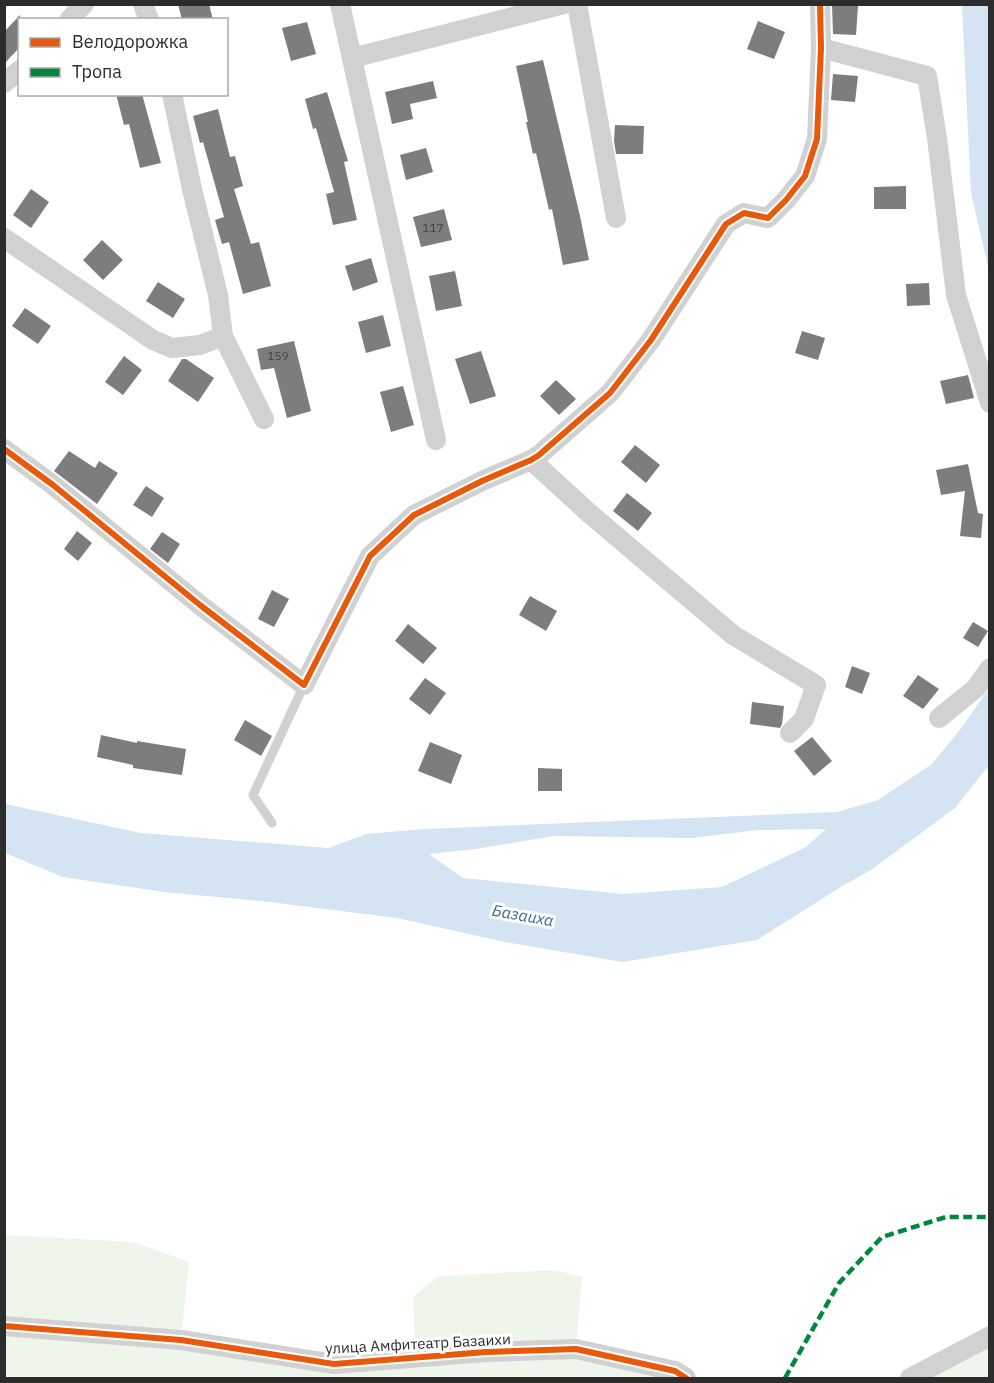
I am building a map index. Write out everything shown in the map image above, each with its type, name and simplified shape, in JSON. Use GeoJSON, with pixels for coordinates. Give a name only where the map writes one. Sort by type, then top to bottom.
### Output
{"type":"FeatureCollection","features":[{"type":"Feature","properties":{"kind":"street"},"geometry":{"type":"LineString","coordinates":[[71,18],[84,4]]}},
{"type":"Feature","properties":{"kind":"street"},"geometry":{"type":"LineString","coordinates":[[340,4],[436,440]]}},
{"type":"Feature","properties":{"kind":"street"},"geometry":{"type":"LineString","coordinates":[[352,58],[564,4]]}},
{"type":"Feature","properties":{"kind":"street"},"geometry":{"type":"LineString","coordinates":[[577,4],[615,218]]}},
{"type":"Feature","properties":{"kind":"street"},"geometry":{"type":"LineString","coordinates":[[4,449],[53,485],[200,605],[304,685],[370,556],[414,515],[539,455],[610,393],[651,340],[726,224],[744,213],[768,218],[805,176],[818,139],[820,4]]}},
{"type":"Feature","properties":{"kind":"street"},"geometry":{"type":"LineString","coordinates":[[821,48],[927,76],[956,295],[990,403]]}},
{"type":"Feature","properties":{"kind":"street"},"geometry":{"type":"LineString","coordinates":[[4,84],[18,72]]}},
{"type":"Feature","properties":{"kind":"street"},"geometry":{"type":"LineString","coordinates":[[172,96],[218,295],[222,336],[264,419]]}},
{"type":"Feature","properties":{"kind":"street"},"geometry":{"type":"LineString","coordinates":[[4,238],[153,340],[172,348],[200,345],[222,336]]}},
{"type":"Feature","properties":{"kind":"street"},"geometry":{"type":"LineString","coordinates":[[531,460],[589,513],[733,635],[816,685],[804,719],[790,733]]}},
{"type":"Feature","properties":{"kind":"street"},"geometry":{"type":"LineString","coordinates":[[939,718],[976,688],[990,668]]}},
{"type":"Feature","properties":{"kind":"street","name":"улица Амфитеатр Базаихи"},"geometry":{"type":"LineString","coordinates":[[4,1326],[181,1341],[334,1364],[486,1352],[576,1349],[675,1371],[686,1378]]}},
{"type":"Feature","properties":{"kind":"street"},"geometry":{"type":"LineString","coordinates":[[910,1378],[990,1336]]}},
{"type":"Feature","properties":{"kind":"lane"},"geometry":{"type":"LineString","coordinates":[[272,823],[253,795],[304,685]]}},
{"type":"Feature","properties":{"kind":"shaded area"},"geometry":{"type":"Polygon","coordinates":[[[4,1235],[133,1242],[189,1262],[181,1340],[334,1364],[416,1358],[413,1297],[439,1276],[555,1270],[582,1277],[576,1349],[686,1378],[5,1378],[4,1235]]]}},
{"type":"Feature","properties":{"kind":"shaded area"},"geometry":{"type":"Polygon","coordinates":[[[989,1336],[989,1378],[910,1378],[989,1336]]]}},
{"type":"Feature","properties":{"kind":"water"},"geometry":{"type":"Polygon","coordinates":[[[962,5],[989,5],[989,271],[971,193],[962,5]]]}},
{"type":"Feature","properties":{"kind":"water","name":"Базаиха"},"geometry":{"type":"Polygon","coordinates":[[[989,688],[989,765],[955,808],[871,870],[757,940],[622,962],[500,941],[397,918],[270,902],[164,892],[63,877],[5,853],[5,804],[141,833],[328,848],[366,834],[424,829],[837,812],[878,800],[932,764],[963,726],[989,688]],[[826,829],[758,830],[692,838],[554,836],[429,854],[463,878],[624,894],[722,887],[806,847],[826,829]]]}},
{"type":"Feature","properties":{"kind":"building"},"geometry":{"type":"Polygon","coordinates":[[[178,4],[209,4],[212,18],[182,18],[178,4]]]}},
{"type":"Feature","properties":{"kind":"building"},"geometry":{"type":"Polygon","coordinates":[[[832,5],[858,6],[856,35],[833,34],[832,5]]]}},
{"type":"Feature","properties":{"kind":"building"},"geometry":{"type":"Polygon","coordinates":[[[20,15],[18,18],[18,49],[4,64],[4,32],[20,15]]]}},
{"type":"Feature","properties":{"kind":"building"},"geometry":{"type":"Polygon","coordinates":[[[758,21],[785,32],[774,59],[747,49],[758,21]]]}},
{"type":"Feature","properties":{"kind":"building"},"geometry":{"type":"Polygon","coordinates":[[[307,22],[316,54],[291,61],[282,28],[307,22]]]}},
{"type":"Feature","properties":{"kind":"building"},"geometry":{"type":"Polygon","coordinates":[[[543,60],[589,260],[563,265],[552,209],[549,210],[536,153],[533,154],[516,66],[543,60]]]}},
{"type":"Feature","properties":{"kind":"building"},"geometry":{"type":"Polygon","coordinates":[[[833,74],[858,76],[855,102],[831,100],[833,74]]]}},
{"type":"Feature","properties":{"kind":"building"},"geometry":{"type":"Polygon","coordinates":[[[433,81],[437,98],[410,104],[413,119],[392,124],[385,92],[433,81]]]}},
{"type":"Feature","properties":{"kind":"building"},"geometry":{"type":"Polygon","coordinates":[[[327,92],[348,161],[344,162],[357,220],[333,225],[326,194],[334,192],[316,128],[313,129],[305,99],[327,92]]]}},
{"type":"Feature","properties":{"kind":"building"},"geometry":{"type":"Polygon","coordinates":[[[117,96],[143,96],[161,163],[140,168],[129,124],[124,125],[117,96]]]}},
{"type":"Feature","properties":{"kind":"building"},"geometry":{"type":"Polygon","coordinates":[[[218,109],[230,157],[235,156],[243,186],[234,189],[251,244],[259,242],[271,286],[243,294],[229,242],[222,244],[215,220],[224,217],[203,142],[200,143],[193,116],[218,109]]]}},
{"type":"Feature","properties":{"kind":"building"},"geometry":{"type":"Polygon","coordinates":[[[615,125],[644,126],[643,154],[616,154],[615,125]]]}},
{"type":"Feature","properties":{"kind":"building"},"geometry":{"type":"Polygon","coordinates":[[[426,148],[433,172],[406,180],[400,155],[426,148]]]}},
{"type":"Feature","properties":{"kind":"building"},"geometry":{"type":"Polygon","coordinates":[[[906,186],[906,209],[874,209],[874,187],[906,186]]]}},
{"type":"Feature","properties":{"kind":"building"},"geometry":{"type":"Polygon","coordinates":[[[31,189],[49,202],[31,228],[13,215],[31,189]]]}},
{"type":"Feature","properties":{"kind":"building"},"geometry":{"type":"Polygon","coordinates":[[[444,209],[452,240],[421,247],[413,217],[444,209]]]}},
{"type":"Feature","properties":{"kind":"building"},"geometry":{"type":"Polygon","coordinates":[[[102,240],[123,260],[103,280],[83,260],[102,240]]]}},
{"type":"Feature","properties":{"kind":"building"},"geometry":{"type":"Polygon","coordinates":[[[371,258],[378,282],[353,291],[345,266],[371,258]]]}},
{"type":"Feature","properties":{"kind":"building"},"geometry":{"type":"Polygon","coordinates":[[[455,271],[462,306],[436,311],[429,276],[455,271]]]}},
{"type":"Feature","properties":{"kind":"building"},"geometry":{"type":"Polygon","coordinates":[[[158,282],[185,299],[173,318],[146,301],[158,282]]]}},
{"type":"Feature","properties":{"kind":"building"},"geometry":{"type":"Polygon","coordinates":[[[929,283],[930,305],[907,306],[906,284],[929,283]]]}},
{"type":"Feature","properties":{"kind":"building"},"geometry":{"type":"Polygon","coordinates":[[[25,308],[51,326],[38,344],[12,326],[25,308]]]}},
{"type":"Feature","properties":{"kind":"building"},"geometry":{"type":"Polygon","coordinates":[[[383,315],[391,346],[366,353],[358,322],[383,315]]]}},
{"type":"Feature","properties":{"kind":"building"},"geometry":{"type":"Polygon","coordinates":[[[802,331],[825,338],[818,360],[795,353],[802,331]]]}},
{"type":"Feature","properties":{"kind":"building"},"geometry":{"type":"Polygon","coordinates":[[[294,341],[311,411],[287,418],[274,368],[261,370],[257,349],[294,341]]]}},
{"type":"Feature","properties":{"kind":"building"},"geometry":{"type":"Polygon","coordinates":[[[481,351],[496,396],[470,404],[455,359],[481,351]]]}},
{"type":"Feature","properties":{"kind":"building"},"geometry":{"type":"Polygon","coordinates":[[[124,356],[142,370],[123,395],[105,382],[124,356]]]}},
{"type":"Feature","properties":{"kind":"building"},"geometry":{"type":"Polygon","coordinates":[[[182,359],[186,359],[214,378],[198,402],[168,381],[182,359]]]}},
{"type":"Feature","properties":{"kind":"building"},"geometry":{"type":"Polygon","coordinates":[[[968,375],[974,398],[946,404],[940,381],[968,375]]]}},
{"type":"Feature","properties":{"kind":"building"},"geometry":{"type":"Polygon","coordinates":[[[556,380],[576,399],[559,415],[540,396],[556,380]]]}},
{"type":"Feature","properties":{"kind":"building"},"geometry":{"type":"Polygon","coordinates":[[[403,386],[414,425],[391,432],[380,392],[403,386]]]}},
{"type":"Feature","properties":{"kind":"building"},"geometry":{"type":"Polygon","coordinates":[[[635,445],[660,465],[646,483],[621,462],[635,445]]]}},
{"type":"Feature","properties":{"kind":"building"},"geometry":{"type":"Polygon","coordinates":[[[69,451],[95,468],[99,461],[118,473],[97,504],[54,471],[69,451]]]}},
{"type":"Feature","properties":{"kind":"building"},"geometry":{"type":"Polygon","coordinates":[[[968,464],[978,513],[983,514],[981,538],[960,536],[965,491],[941,495],[936,470],[968,464]]]}},
{"type":"Feature","properties":{"kind":"building"},"geometry":{"type":"Polygon","coordinates":[[[146,486],[164,498],[152,517],[133,505],[146,486]]]}},
{"type":"Feature","properties":{"kind":"building"},"geometry":{"type":"Polygon","coordinates":[[[627,493],[652,513],[638,531],[613,511],[627,493]]]}},
{"type":"Feature","properties":{"kind":"building"},"geometry":{"type":"Polygon","coordinates":[[[77,531],[92,543],[78,561],[64,549],[77,531]]]}},
{"type":"Feature","properties":{"kind":"building"},"geometry":{"type":"Polygon","coordinates":[[[162,532],[180,544],[168,563],[150,549],[162,532]]]}},
{"type":"Feature","properties":{"kind":"building"},"geometry":{"type":"Polygon","coordinates":[[[272,590],[289,599],[274,627],[258,619],[272,590]]]}},
{"type":"Feature","properties":{"kind":"building"},"geometry":{"type":"Polygon","coordinates":[[[530,596],[557,611],[546,631],[519,615],[530,596]]]}},
{"type":"Feature","properties":{"kind":"building"},"geometry":{"type":"Polygon","coordinates":[[[973,622],[988,631],[978,647],[963,638],[973,622]]]}},
{"type":"Feature","properties":{"kind":"building"},"geometry":{"type":"Polygon","coordinates":[[[408,624],[437,648],[423,664],[395,641],[408,624]]]}},
{"type":"Feature","properties":{"kind":"building"},"geometry":{"type":"Polygon","coordinates":[[[852,666],[870,673],[862,694],[845,687],[852,666]]]}},
{"type":"Feature","properties":{"kind":"building"},"geometry":{"type":"Polygon","coordinates":[[[918,675],[939,689],[923,709],[903,696],[918,675]]]}},
{"type":"Feature","properties":{"kind":"building"},"geometry":{"type":"Polygon","coordinates":[[[425,678],[446,693],[430,715],[409,699],[425,678]]]}},
{"type":"Feature","properties":{"kind":"building"},"geometry":{"type":"Polygon","coordinates":[[[752,702],[784,706],[780,728],[750,724],[752,702]]]}},
{"type":"Feature","properties":{"kind":"building"},"geometry":{"type":"Polygon","coordinates":[[[245,720],[272,736],[261,756],[234,740],[245,720]]]}},
{"type":"Feature","properties":{"kind":"building"},"geometry":{"type":"Polygon","coordinates":[[[101,735],[137,743],[137,741],[186,749],[182,775],[133,768],[133,765],[97,757],[101,735]]]}},
{"type":"Feature","properties":{"kind":"building"},"geometry":{"type":"Polygon","coordinates":[[[812,737],[832,761],[814,776],[794,751],[812,737]]]}},
{"type":"Feature","properties":{"kind":"building"},"geometry":{"type":"Polygon","coordinates":[[[430,742],[462,755],[451,784],[418,771],[430,742]]]}},
{"type":"Feature","properties":{"kind":"building"},"geometry":{"type":"Polygon","coordinates":[[[538,768],[562,769],[562,791],[538,791],[538,768]]]}},
{"type":"Feature","properties":{"kind":"marked path"},"geometry":{"type":"LineString","coordinates":[[785,1378],[839,1283],[882,1237],[946,1217],[990,1217]]}},
{"type":"Feature","properties":{"kind":"cycle path"},"geometry":{"type":"LineString","coordinates":[[4,449],[53,485],[200,605],[304,685],[370,556],[414,515],[539,455],[610,393],[651,340],[726,224],[744,213],[768,218],[805,176],[817,139],[821,48],[820,4]]}},
{"type":"Feature","properties":{"kind":"cycle path"},"geometry":{"type":"LineString","coordinates":[[4,1326],[181,1340],[334,1364],[486,1352],[576,1349],[675,1371],[686,1378]]}}]}
